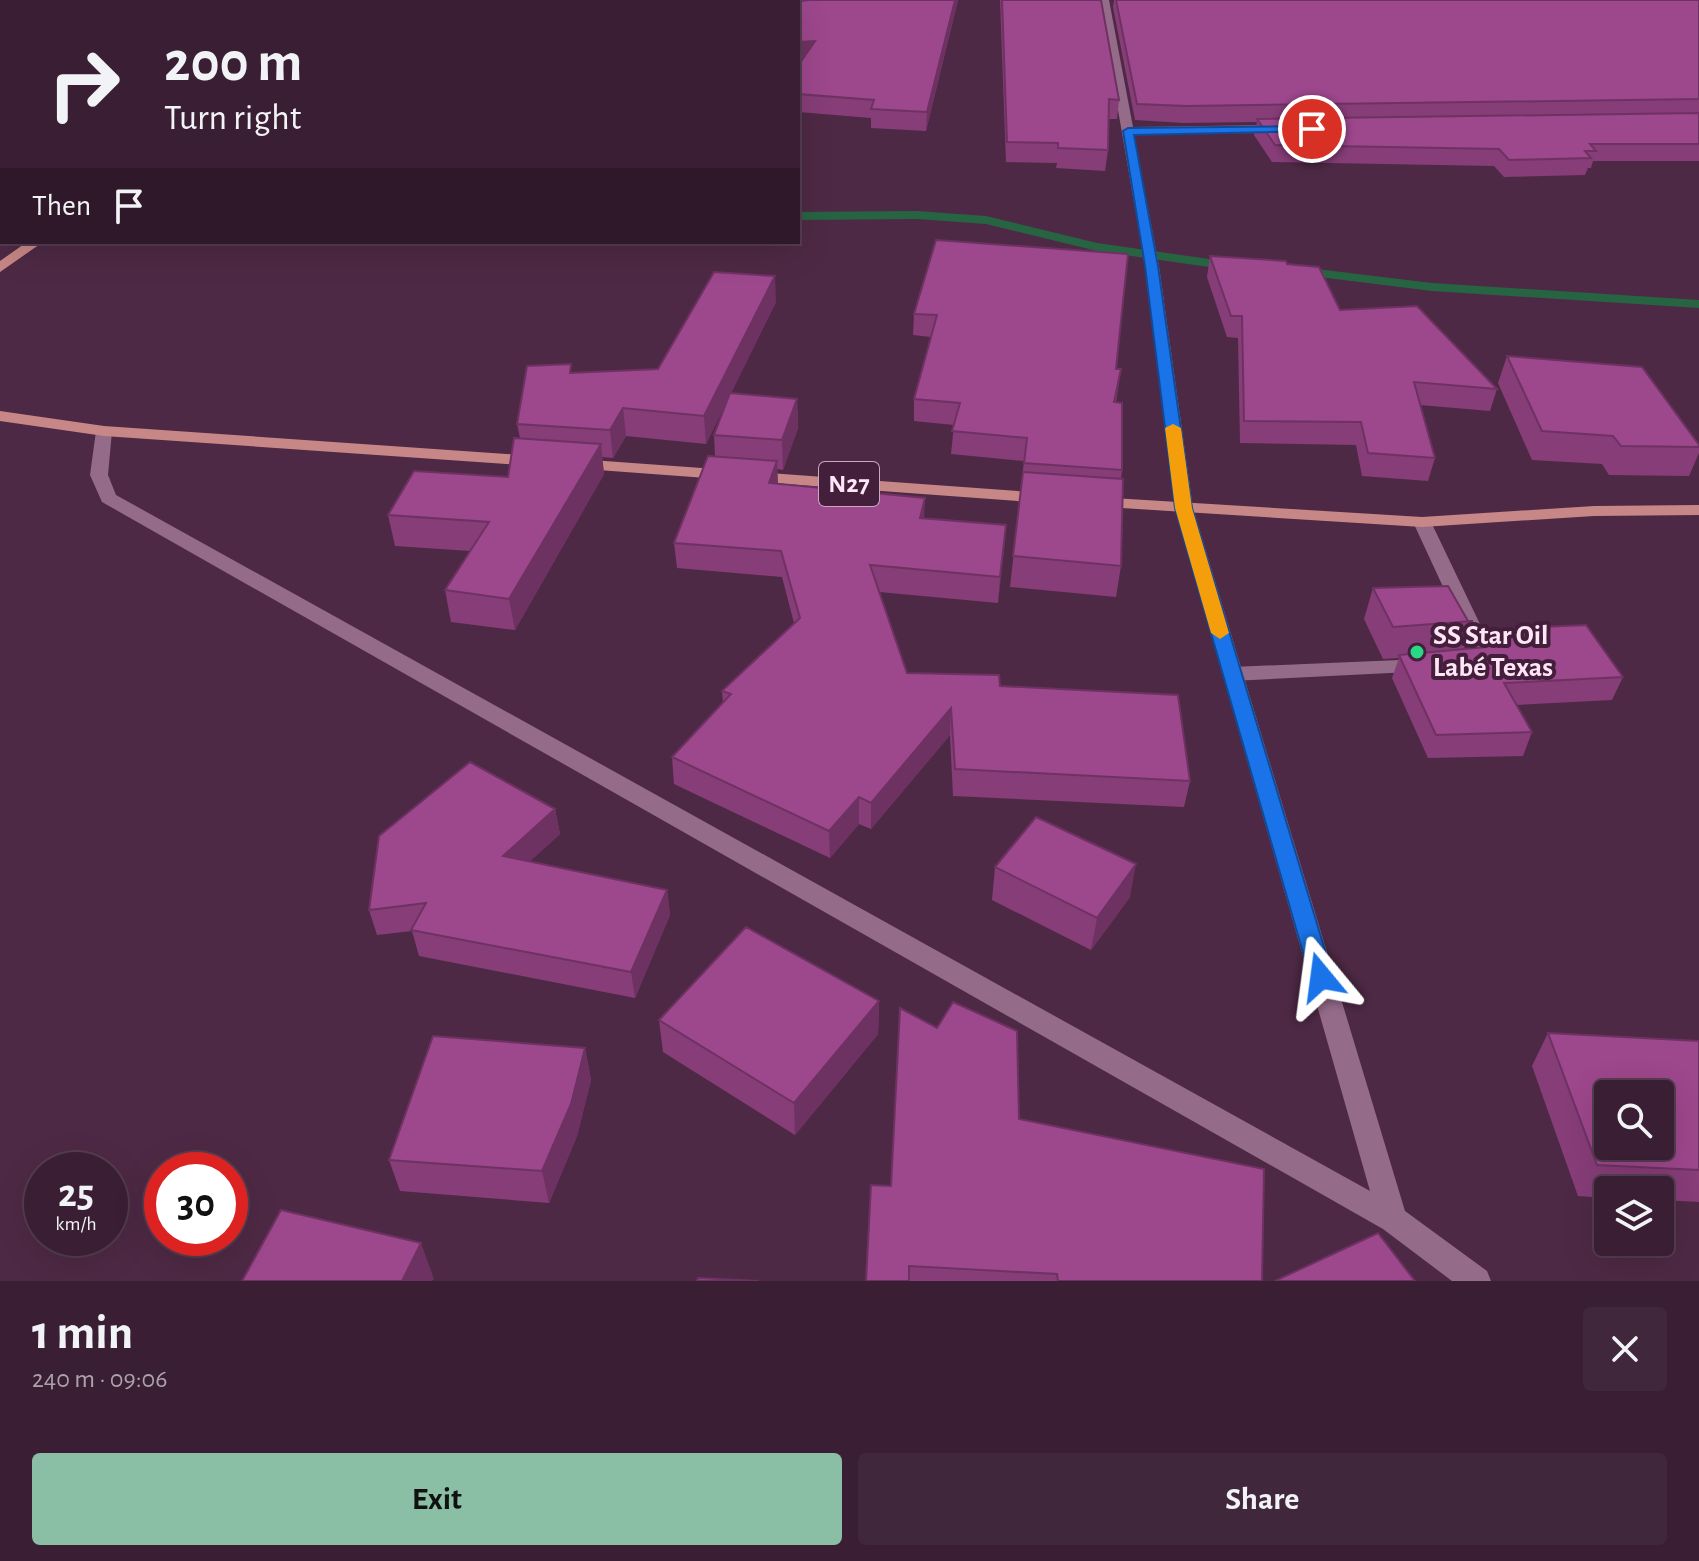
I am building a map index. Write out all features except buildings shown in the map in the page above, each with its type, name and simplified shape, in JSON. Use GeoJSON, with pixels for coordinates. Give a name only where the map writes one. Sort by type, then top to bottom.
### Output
{"type":"FeatureCollection","features":[{"type":"Feature","properties":{"kind":"main road"},"geometry":{"type":"LineString","coordinates":[[0,268],[33,244]]}},
{"type":"Feature","properties":{"kind":"main road","name":"N27"},"geometry":{"type":"LineString","coordinates":[[0,416],[104,431],[1066,500],[1422,522],[1594,511],[1699,510]]}},
{"type":"Feature","properties":{"kind":"street"},"geometry":{"type":"LineString","coordinates":[[1104,0],[1152,266],[1184,508],[1393,1219]]}},
{"type":"Feature","properties":{"kind":"street"},"geometry":{"type":"LineString","coordinates":[[1128,131],[1286,129]]}},
{"type":"Feature","properties":{"kind":"street"},"geometry":{"type":"LineString","coordinates":[[104,431],[99,475],[108,498],[1393,1219],[1476,1281]]}},
{"type":"Feature","properties":{"kind":"street"},"geometry":{"type":"LineString","coordinates":[[1232,674],[1367,670],[1471,662],[1480,645],[1422,522]]}},
{"type":"Feature","properties":{"kind":"waterway"},"geometry":{"type":"LineString","coordinates":[[800,216],[917,215],[986,220],[1097,247],[1230,266]]}},
{"type":"Feature","properties":{"kind":"waterway"},"geometry":{"type":"LineString","coordinates":[[1300,271],[1432,287],[1699,304]]}},
{"type":"Feature","properties":{"kind":"slow traffic"},"geometry":{"type":"LineString","coordinates":[[1173,428],[1184,508],[1220,633]]}},
{"type":"Feature","properties":{"kind":"place","name":"SS Star Oil Labé Texas"},"geometry":{"type":"Point","coordinates":[1417,652]}},
{"type":"Feature","properties":{"kind":"route"},"geometry":{"type":"LineString","coordinates":[[1312,129],[1128,131],[1152,266],[1184,508],[1321,977]]}}]}
